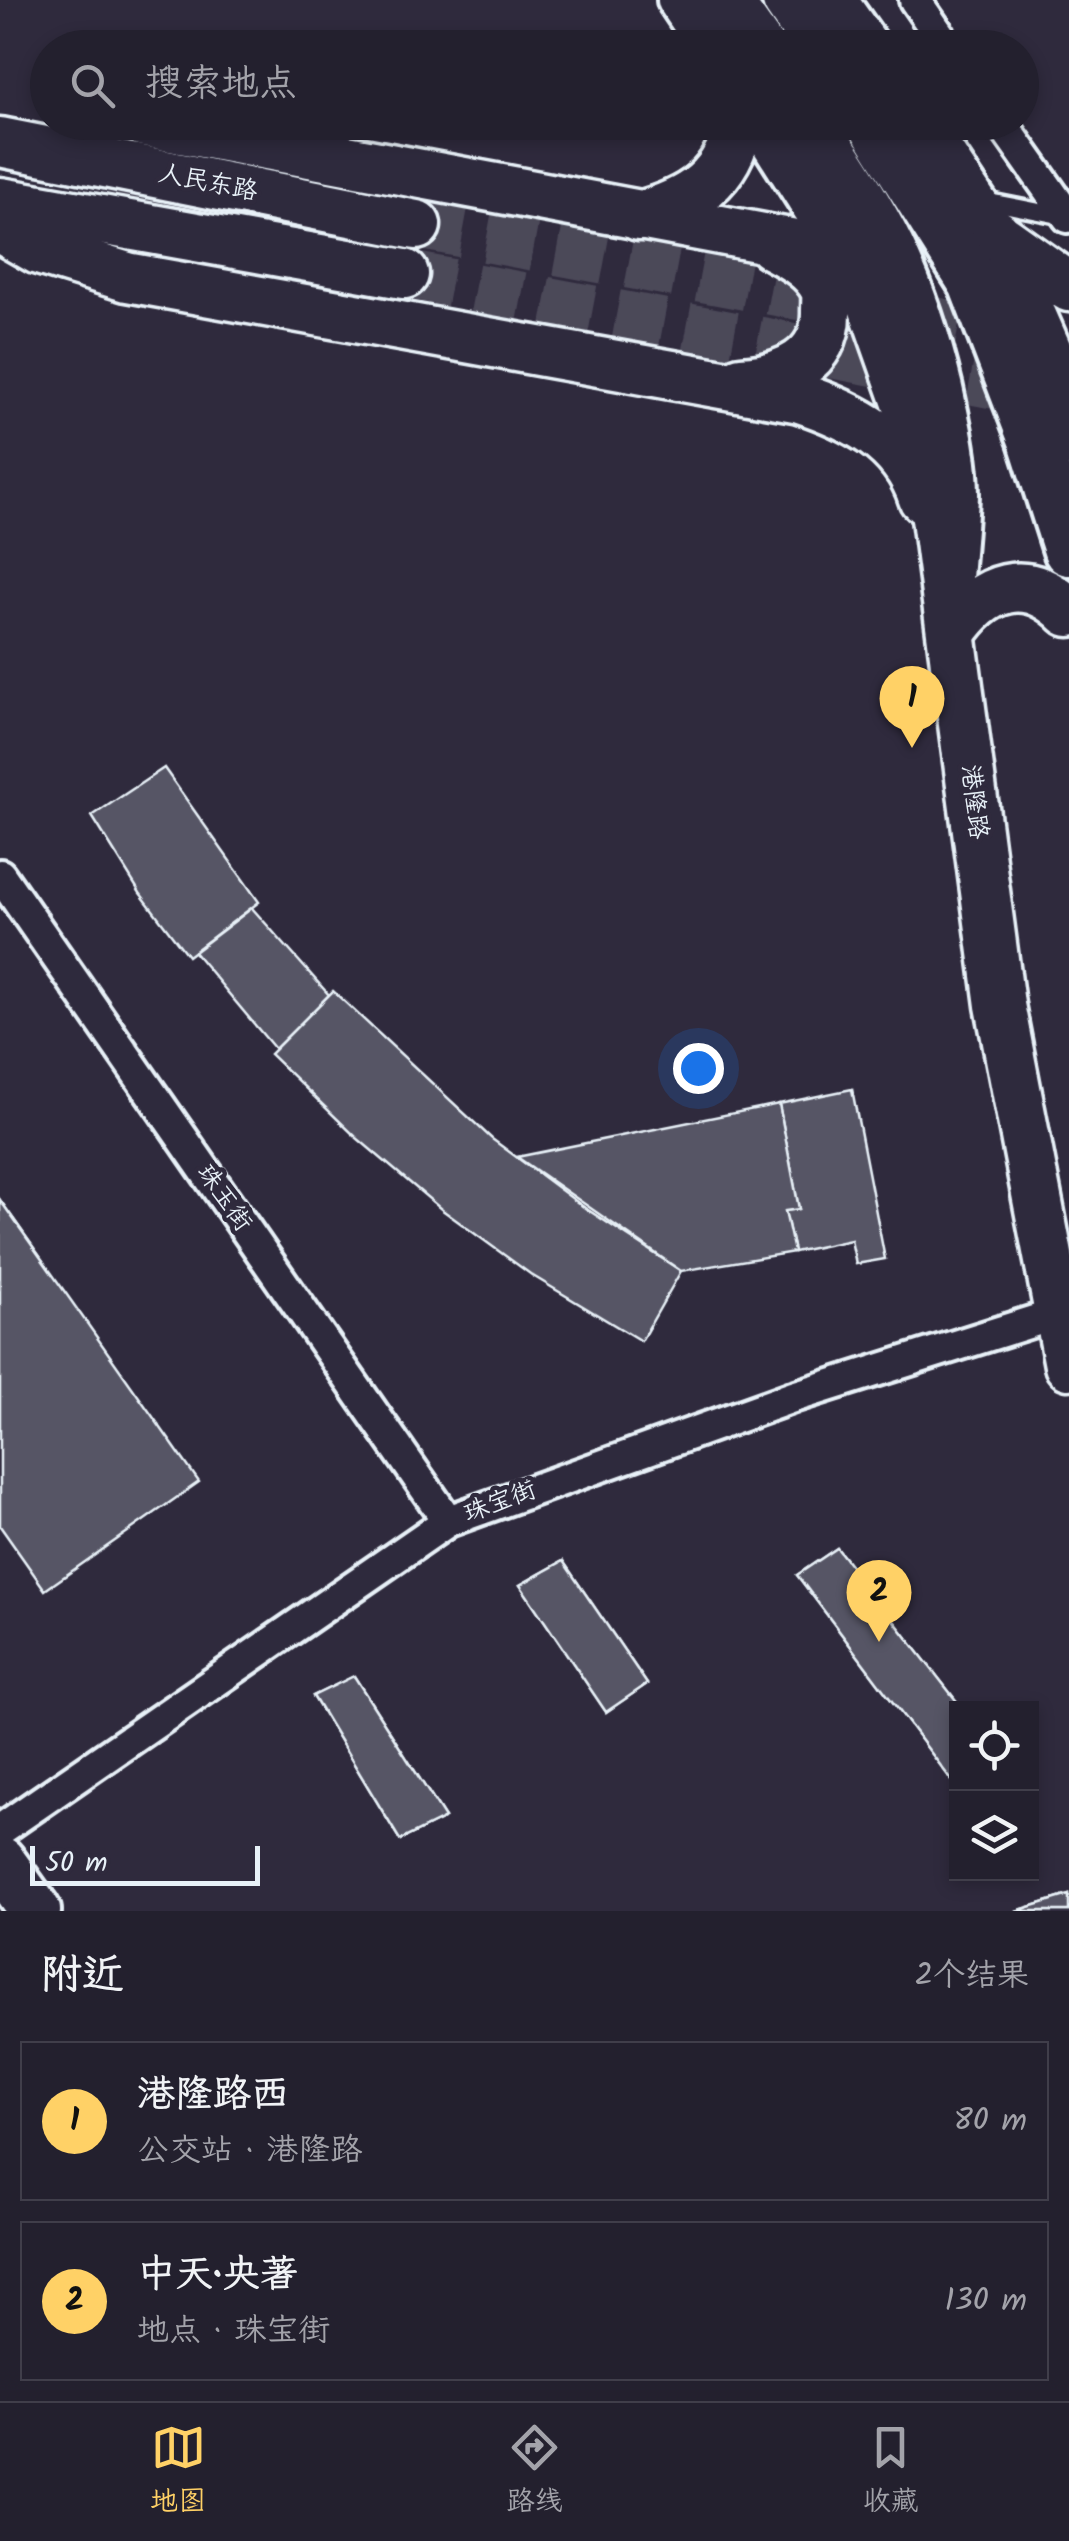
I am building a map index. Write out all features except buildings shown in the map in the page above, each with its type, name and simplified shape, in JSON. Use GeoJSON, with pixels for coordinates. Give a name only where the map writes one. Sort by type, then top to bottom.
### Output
{"type":"FeatureCollection","features":[{"type":"Feature","properties":{"kind":"highway"},"geometry":{"type":"LineString","coordinates":[[725,0],[746,30]]}},
{"type":"Feature","properties":{"kind":"highway"},"geometry":{"type":"LineString","coordinates":[[788,0],[809,30]]}},
{"type":"Feature","properties":{"kind":"highway"},"geometry":{"type":"LineString","coordinates":[[824,140],[864,197],[898,261],[924,338],[942,414],[953,491],[947,578]]}},
{"type":"Feature","properties":{"kind":"highway"},"geometry":{"type":"LineString","coordinates":[[891,140],[972,222],[999,342],[1069,550]]}},
{"type":"Feature","properties":{"kind":"highway"},"geometry":{"type":"LineString","coordinates":[[0,1862],[34,1911]]}},
{"type":"Feature","properties":{"kind":"main road"},"geometry":{"type":"LineString","coordinates":[[679,0],[700,30]]}},
{"type":"Feature","properties":{"kind":"main road"},"geometry":{"type":"LineString","coordinates":[[835,0],[856,30]]}},
{"type":"Feature","properties":{"kind":"main road"},"geometry":{"type":"LineString","coordinates":[[0,128],[30,124]]}},
{"type":"Feature","properties":{"kind":"main road"},"geometry":{"type":"LineString","coordinates":[[239,140],[842,253]]}},
{"type":"Feature","properties":{"kind":"main road"},"geometry":{"type":"LineString","coordinates":[[639,216],[670,208],[704,185],[733,152],[735,140]]}},
{"type":"Feature","properties":{"kind":"main road"},"geometry":{"type":"LineString","coordinates":[[771,140],[842,253]]}},
{"type":"Feature","properties":{"kind":"main road"},"geometry":{"type":"LineString","coordinates":[[932,140],[948,192],[972,222],[1048,352],[1069,442]]}},
{"type":"Feature","properties":{"kind":"main road","name":"人民东路"},"geometry":{"type":"LineString","coordinates":[[0,142],[416,224]]}},
{"type":"Feature","properties":{"kind":"main road","name":"人民东路"},"geometry":{"type":"LineString","coordinates":[[0,202],[404,274]]}},
{"type":"Feature","properties":{"kind":"main road"},"geometry":{"type":"LineString","coordinates":[[972,222],[1069,288]]}},
{"type":"Feature","properties":{"kind":"main road"},"geometry":{"type":"LineString","coordinates":[[0,228],[39,250],[128,277],[800,398],[844,413],[878,434],[902,459],[920,489],[947,578]]}},
{"type":"Feature","properties":{"kind":"main road"},"geometry":{"type":"LineString","coordinates":[[706,382],[759,380],[796,369],[817,350],[826,321],[826,290],[803,262],[760,239]]}},
{"type":"Feature","properties":{"kind":"main road","name":"港隆路"},"geometry":{"type":"LineString","coordinates":[[842,253],[861,272],[930,465],[1000,1005],[1064,1312],[1069,1365]]}},
{"type":"Feature","properties":{"kind":"main road"},"geometry":{"type":"LineString","coordinates":[[953,630],[985,595],[1017,584],[1036,590],[1069,612]]}},
{"type":"Feature","properties":{"kind":"street"},"geometry":{"type":"LineString","coordinates":[[915,0],[936,30]]}},
{"type":"Feature","properties":{"kind":"street"},"geometry":{"type":"LineString","coordinates":[[1014,140],[1068,217]]}},
{"type":"Feature","properties":{"kind":"street","name":"珠玉街"},"geometry":{"type":"LineString","coordinates":[[0,875],[448,1521]]}},
{"type":"Feature","properties":{"kind":"street","name":"珠宝街"},"geometry":{"type":"LineString","coordinates":[[0,1830],[448,1521],[794,1398],[1064,1312]]}},
{"type":"Feature","properties":{"kind":"lane"},"geometry":{"type":"LineString","coordinates":[[972,222],[1068,217]]}},
{"type":"Feature","properties":{"kind":"tunnel"},"geometry":{"type":"LineString","coordinates":[[416,225],[1026,338]]}},
{"type":"Feature","properties":{"kind":"tunnel"},"geometry":{"type":"LineString","coordinates":[[404,274],[1049,395]]}},
{"type":"Feature","properties":{"kind":"place","name":"港隆路西"},"geometry":{"type":"Point","coordinates":[912,748]}},
{"type":"Feature","properties":{"kind":"place","name":"中天·央著"},"geometry":{"type":"Point","coordinates":[879,1642]}}]}
